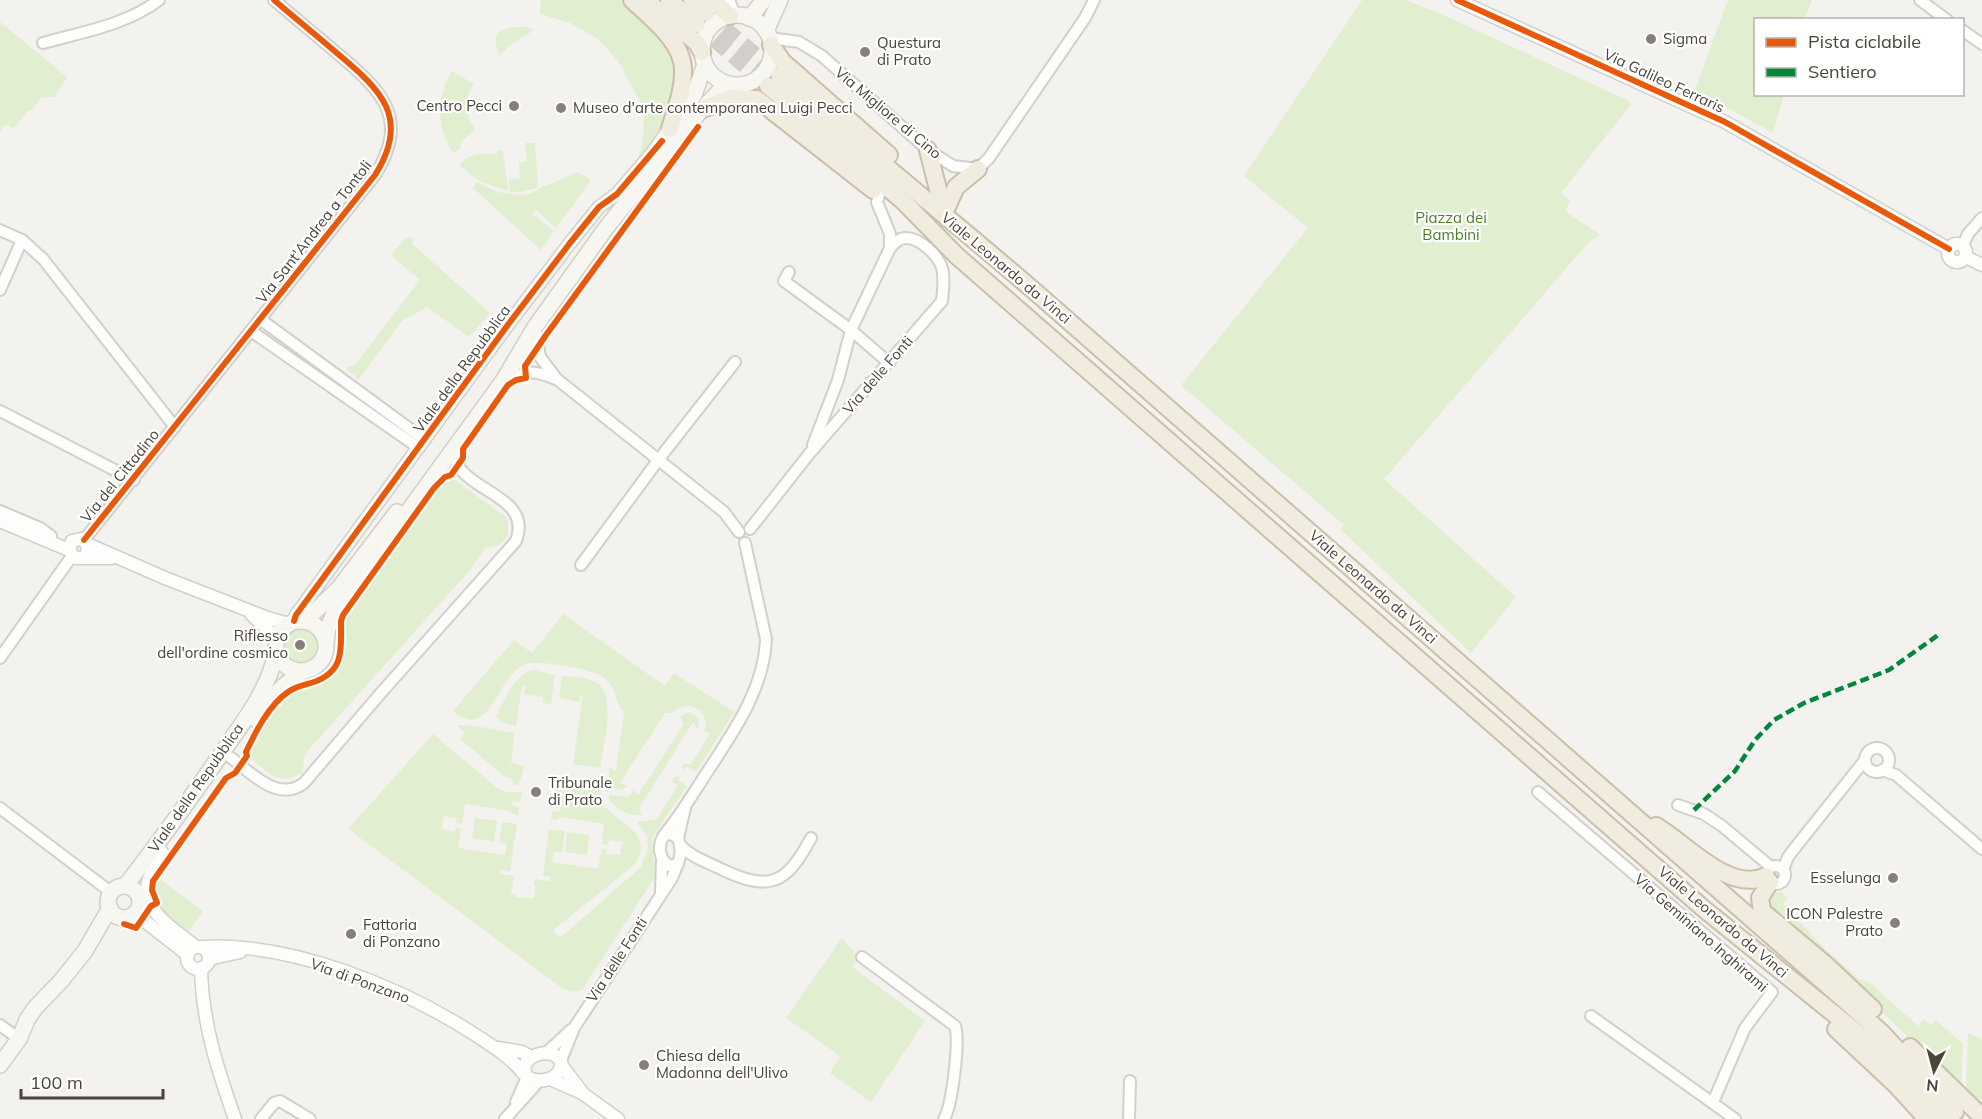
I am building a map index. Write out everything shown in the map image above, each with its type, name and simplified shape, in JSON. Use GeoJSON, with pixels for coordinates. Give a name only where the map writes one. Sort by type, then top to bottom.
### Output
{"type":"FeatureCollection","features":[{"type":"Feature","properties":{"kind":"highway"},"geometry":{"type":"LineString","coordinates":[[632,0],[666,33],[682,63],[681,87],[666,135]]}},
{"type":"Feature","properties":{"kind":"highway"},"geometry":{"type":"LineString","coordinates":[[646,0],[697,43],[703,58]]}},
{"type":"Feature","properties":{"kind":"highway"},"geometry":{"type":"LineString","coordinates":[[669,0],[705,12],[736,12]]}},
{"type":"Feature","properties":{"kind":"highway"},"geometry":{"type":"LineString","coordinates":[[692,0],[705,12]]}},
{"type":"Feature","properties":{"kind":"highway"},"geometry":{"type":"LineString","coordinates":[[769,38],[783,62],[944,204]]}},
{"type":"Feature","properties":{"kind":"highway","name":"Viale Leonardo da Vinci"},"geometry":{"type":"LineString","coordinates":[[773,80],[956,224],[1802,962],[1881,1032],[1965,1116],[1870,1043],[1652,864],[957,256],[904,202],[773,80]]}},
{"type":"Feature","properties":{"kind":"highway"},"geometry":{"type":"LineString","coordinates":[[736,84],[757,93],[770,109]]}},
{"type":"Feature","properties":{"kind":"highway"},"geometry":{"type":"LineString","coordinates":[[703,109],[719,102],[741,98],[757,99],[957,256]]}},
{"type":"Feature","properties":{"kind":"highway"},"geometry":{"type":"LineString","coordinates":[[928,150],[944,204],[956,224]]}},
{"type":"Feature","properties":{"kind":"highway"},"geometry":{"type":"LineString","coordinates":[[944,204],[956,187],[978,169]]}},
{"type":"Feature","properties":{"kind":"highway"},"geometry":{"type":"LineString","coordinates":[[1622,806],[1673,836],[1725,874],[1752,881],[1774,872]]}},
{"type":"Feature","properties":{"kind":"highway"},"geometry":{"type":"LineString","coordinates":[[1774,872],[1760,898],[1762,911],[1825,964],[1873,1009],[1948,1085],[1965,1116]]}},
{"type":"Feature","properties":{"kind":"highway"},"geometry":{"type":"LineString","coordinates":[[1761,954],[1897,1086],[1927,1119]]}},
{"type":"Feature","properties":{"kind":"highway"},"geometry":{"type":"LineString","coordinates":[[1802,962],[1873,1009]]}},
{"type":"Feature","properties":{"kind":"main road"},"geometry":{"type":"LineString","coordinates":[[764,0],[720,20],[711,27],[704,38],[703,58],[711,75],[736,84],[755,80],[764,72],[770,61],[769,38],[780,0]]}},
{"type":"Feature","properties":{"kind":"main road"},"geometry":{"type":"LineString","coordinates":[[736,12],[762,26],[769,38]]}},
{"type":"Feature","properties":{"kind":"main road","name":"Viale della Repubblica"},"geometry":{"type":"LineString","coordinates":[[123,902],[178,816],[259,699],[273,667],[276,645],[283,627],[296,622],[328,599],[368,551],[491,381],[519,340],[533,314],[638,178],[694,95],[703,58]]}},
{"type":"Feature","properties":{"kind":"main road","name":"Viale della Repubblica"},"geometry":{"type":"LineString","coordinates":[[123,902],[281,688],[292,677],[316,666],[321,661],[326,648],[328,628],[334,613],[503,381],[535,327],[606,228],[719,91],[736,84]]}},
{"type":"Feature","properties":{"kind":"main road"},"geometry":{"type":"LineString","coordinates":[[296,622],[319,628],[326,642]]}},
{"type":"Feature","properties":{"kind":"main road"},"geometry":{"type":"LineString","coordinates":[[276,645],[284,665],[297,671],[304,671]]}},
{"type":"Feature","properties":{"kind":"main road"},"geometry":{"type":"LineString","coordinates":[[0,1065],[19,1039],[36,1025],[50,1006],[61,981],[123,902]]}},
{"type":"Feature","properties":{"kind":"street"},"geometry":{"type":"LineString","coordinates":[[43,43],[117,22],[144,11],[159,0]]}},
{"type":"Feature","properties":{"kind":"street","name":"Via Sant'Andrea a Tontoli"},"geometry":{"type":"LineString","coordinates":[[175,427],[375,174],[388,152],[391,136],[390,118],[377,89],[352,65],[274,0]]}},
{"type":"Feature","properties":{"kind":"street"},"geometry":{"type":"LineString","coordinates":[[978,169],[989,158],[1094,0]]}},
{"type":"Feature","properties":{"kind":"street","name":"Via Galileo Ferraris"},"geometry":{"type":"LineString","coordinates":[[1457,0],[1725,122],[1948,249],[1948,257],[1953,261],[1960,262],[1964,251],[1982,265]]}},
{"type":"Feature","properties":{"kind":"street"},"geometry":{"type":"LineString","coordinates":[[1920,0],[1944,18]]}},
{"type":"Feature","properties":{"kind":"street"},"geometry":{"type":"LineString","coordinates":[[1964,31],[1982,44]]}},
{"type":"Feature","properties":{"kind":"street","name":"Via Migliore di Cino"},"geometry":{"type":"LineString","coordinates":[[769,38],[799,42],[822,56],[928,150],[953,166],[978,169]]}},
{"type":"Feature","properties":{"kind":"street","name":"Viale della Repubblica"},"geometry":{"type":"LineString","coordinates":[[296,622],[296,615],[507,326],[599,207],[617,194],[666,135]]}},
{"type":"Feature","properties":{"kind":"street"},"geometry":{"type":"LineString","coordinates":[[809,454],[838,380],[851,330],[890,248],[890,234],[877,202],[879,195]]}},
{"type":"Feature","properties":{"kind":"street"},"geometry":{"type":"LineString","coordinates":[[1964,251],[1968,234],[1982,218]]}},
{"type":"Feature","properties":{"kind":"street","name":"Via del Cittadino"},"geometry":{"type":"LineString","coordinates":[[0,231],[22,240],[43,259],[175,427],[78,548],[0,658]]}},
{"type":"Feature","properties":{"kind":"street","name":"Via delle Fonti"},"geometry":{"type":"LineString","coordinates":[[664,835],[686,805],[746,709],[759,679],[764,660],[766,639],[745,543],[739,540],[744,530],[942,301],[944,285],[941,266],[928,249],[906,238],[897,240],[890,248]]}},
{"type":"Feature","properties":{"kind":"street"},"geometry":{"type":"LineString","coordinates":[[0,290],[22,240]]}},
{"type":"Feature","properties":{"kind":"street"},"geometry":{"type":"LineString","coordinates":[[789,272],[784,281],[851,330],[889,363]]}},
{"type":"Feature","properties":{"kind":"street"},"geometry":{"type":"LineString","coordinates":[[260,319],[285,336],[422,444]]}},
{"type":"Feature","properties":{"kind":"street"},"geometry":{"type":"LineString","coordinates":[[535,327],[540,357],[558,380],[659,459],[744,530]]}},
{"type":"Feature","properties":{"kind":"street"},"geometry":{"type":"LineString","coordinates":[[251,331],[422,444]]}},
{"type":"Feature","properties":{"kind":"street"},"geometry":{"type":"LineString","coordinates":[[277,349],[285,336]]}},
{"type":"Feature","properties":{"kind":"street"},"geometry":{"type":"LineString","coordinates":[[581,565],[659,459],[735,362]]}},
{"type":"Feature","properties":{"kind":"street"},"geometry":{"type":"LineString","coordinates":[[503,381],[525,372],[540,373],[558,380]]}},
{"type":"Feature","properties":{"kind":"street"},"geometry":{"type":"LineString","coordinates":[[0,411],[134,480]]}},
{"type":"Feature","properties":{"kind":"street"},"geometry":{"type":"LineString","coordinates":[[453,448],[462,471]]}},
{"type":"Feature","properties":{"kind":"street"},"geometry":{"type":"LineString","coordinates":[[230,757],[277,790],[296,789],[304,783],[516,541],[520,524],[510,506],[462,471],[449,469],[438,472]]}},
{"type":"Feature","properties":{"kind":"street"},"geometry":{"type":"LineString","coordinates":[[0,511],[78,548]]}},
{"type":"Feature","properties":{"kind":"street"},"geometry":{"type":"LineString","coordinates":[[0,521],[36,535],[115,557],[249,610],[296,622]]}},
{"type":"Feature","properties":{"kind":"street"},"geometry":{"type":"LineString","coordinates":[[36,535],[51,536]]}},
{"type":"Feature","properties":{"kind":"street"},"geometry":{"type":"LineString","coordinates":[[249,610],[276,645]]}},
{"type":"Feature","properties":{"kind":"street"},"geometry":{"type":"LineString","coordinates":[[1678,805],[1704,814],[1722,826],[1774,872],[1850,781],[1867,765],[1868,752],[1871,750],[1883,750],[1888,757],[1888,762],[1882,770]]}},
{"type":"Feature","properties":{"kind":"street"},"geometry":{"type":"LineString","coordinates":[[1867,765],[1872,771],[1882,770],[1896,775],[1982,849]]}},
{"type":"Feature","properties":{"kind":"street","name":"Via Geminiano Inghirami"},"geometry":{"type":"LineString","coordinates":[[1538,792],[1772,992],[1745,1028],[1713,1101]]}},
{"type":"Feature","properties":{"kind":"street","name":"Via delle Fonti"},"geometry":{"type":"LineString","coordinates":[[546,1053],[573,1028],[672,878],[679,864],[679,841],[686,805]]}},
{"type":"Feature","properties":{"kind":"street"},"geometry":{"type":"LineString","coordinates":[[0,808],[142,919],[196,950],[208,952],[201,995],[213,1054],[235,1119]]}},
{"type":"Feature","properties":{"kind":"street"},"geometry":{"type":"LineString","coordinates":[[661,893],[660,844],[664,835],[671,834],[703,861],[739,878],[769,883],[799,860],[811,837]]}},
{"type":"Feature","properties":{"kind":"street"},"geometry":{"type":"LineString","coordinates":[[162,852],[148,883],[148,900],[160,917],[196,950]]}},
{"type":"Feature","properties":{"kind":"street"},"geometry":{"type":"LineString","coordinates":[[662,859],[670,866],[694,860],[703,861]]}},
{"type":"Feature","properties":{"kind":"street"},"geometry":{"type":"LineString","coordinates":[[196,950],[221,946],[250,950]]}},
{"type":"Feature","properties":{"kind":"street"},"geometry":{"type":"LineString","coordinates":[[196,950],[191,965],[205,964],[250,950]]}},
{"type":"Feature","properties":{"kind":"street","name":"Via di Ponzano"},"geometry":{"type":"LineString","coordinates":[[250,950],[284,953],[398,992],[454,1022],[494,1047],[535,1078]]}},
{"type":"Feature","properties":{"kind":"street"},"geometry":{"type":"LineString","coordinates":[[862,957],[955,1026],[958,1038],[949,1117]]}},
{"type":"Feature","properties":{"kind":"street"},"geometry":{"type":"LineString","coordinates":[[1591,1016],[1713,1101],[1735,1119]]}},
{"type":"Feature","properties":{"kind":"street"},"geometry":{"type":"LineString","coordinates":[[0,1024],[19,1039]]}},
{"type":"Feature","properties":{"kind":"street","name":"Via delle Fonti"},"geometry":{"type":"LineString","coordinates":[[561,1063],[573,1028]]}},
{"type":"Feature","properties":{"kind":"street"},"geometry":{"type":"LineString","coordinates":[[494,1047],[522,1052],[531,1057]]}},
{"type":"Feature","properties":{"kind":"street"},"geometry":{"type":"LineString","coordinates":[[582,1093],[552,1054],[546,1053],[531,1057],[524,1068],[535,1078],[582,1093],[618,1119]]}},
{"type":"Feature","properties":{"kind":"street"},"geometry":{"type":"LineString","coordinates":[[505,1119],[535,1078],[559,1072],[561,1063]]}},
{"type":"Feature","properties":{"kind":"street"},"geometry":{"type":"LineString","coordinates":[[1129,1119],[1130,1081]]}},
{"type":"Feature","properties":{"kind":"street"},"geometry":{"type":"LineString","coordinates":[[261,1119],[274,1103],[280,1101],[310,1119]]}},
{"type":"Feature","properties":{"kind":"green space"},"geometry":{"type":"Polygon","coordinates":[[[541,0],[625,0],[670,44],[679,65],[671,115],[638,160],[643,142],[644,115],[641,103],[618,61],[598,39],[570,23],[540,14],[541,0]]]}},
{"type":"Feature","properties":{"kind":"green space","name":"Piazza dei Bambini"},"geometry":{"type":"Polygon","coordinates":[[[1362,0],[1406,0],[1452,19],[1629,101],[1631,104],[1561,193],[1570,201],[1565,211],[1600,235],[1588,243],[1384,479],[1516,597],[1471,653],[1340,529],[1344,525],[1181,385],[1308,228],[1244,176],[1362,0]]]}},
{"type":"Feature","properties":{"kind":"green space"},"geometry":{"type":"Polygon","coordinates":[[[1730,0],[1812,0],[1805,18],[1754,18],[1754,96],[1784,96],[1773,133],[1695,90],[1726,5],[1730,0]]]}},
{"type":"Feature","properties":{"kind":"green space"},"geometry":{"type":"Polygon","coordinates":[[[0,22],[67,77],[55,97],[41,98],[14,128],[5,124],[0,132],[0,22]]]}},
{"type":"Feature","properties":{"kind":"green space"},"geometry":{"type":"Polygon","coordinates":[[[528,27],[534,30],[509,46],[499,57],[496,37],[499,33],[507,28],[528,27]]]}},
{"type":"Feature","properties":{"kind":"green space"},"geometry":{"type":"Polygon","coordinates":[[[452,71],[474,84],[467,106],[469,118],[475,129],[460,143],[461,148],[454,153],[444,133],[440,112],[443,91],[452,71]]]}},
{"type":"Feature","properties":{"kind":"green space"},"geometry":{"type":"Polygon","coordinates":[[[525,143],[535,143],[538,185],[537,188],[510,192],[509,180],[520,178],[519,162],[527,161],[525,143]]]}},
{"type":"Feature","properties":{"kind":"green space"},"geometry":{"type":"Polygon","coordinates":[[[503,150],[508,191],[479,181],[459,165],[471,156],[495,154],[503,150]]]}},
{"type":"Feature","properties":{"kind":"green space"},"geometry":{"type":"Polygon","coordinates":[[[577,172],[591,180],[556,228],[536,210],[532,214],[554,231],[541,250],[473,188],[477,182],[497,192],[520,195],[533,193],[543,186],[577,172]]]}},
{"type":"Feature","properties":{"kind":"green space"},"geometry":{"type":"Polygon","coordinates":[[[406,238],[414,239],[411,243],[490,313],[469,337],[427,307],[402,321],[359,379],[346,369],[347,367],[354,366],[420,280],[393,257],[393,252],[406,238]]]}},
{"type":"Feature","properties":{"kind":"green space"},"geometry":{"type":"Polygon","coordinates":[[[445,477],[451,477],[507,518],[508,530],[505,539],[498,545],[486,548],[470,570],[305,754],[302,773],[286,779],[273,775],[247,756],[257,730],[283,695],[295,687],[326,675],[337,664],[342,646],[343,615],[445,477]]]}},
{"type":"Feature","properties":{"kind":"green space"},"geometry":{"type":"Polygon","coordinates":[[[563,614],[665,686],[674,673],[734,712],[696,772],[686,766],[684,770],[683,764],[691,764],[711,733],[704,732],[706,726],[703,713],[691,706],[684,706],[673,713],[665,713],[620,783],[627,786],[617,790],[608,784],[609,767],[616,771],[624,712],[618,704],[611,684],[600,675],[587,670],[555,664],[528,664],[511,675],[491,706],[483,714],[475,719],[465,719],[453,711],[514,640],[532,653],[563,614]]]}},
{"type":"Feature","properties":{"kind":"green space"},"geometry":{"type":"Polygon","coordinates":[[[300,629],[312,634],[317,646],[312,658],[300,663],[288,658],[283,646],[288,634],[300,629]]]}},
{"type":"Feature","properties":{"kind":"green space"},"geometry":{"type":"Polygon","coordinates":[[[533,670],[555,675],[551,704],[543,703],[543,697],[524,694],[525,686],[522,685],[516,726],[502,723],[496,716],[506,696],[520,677],[533,670]]]}},
{"type":"Feature","properties":{"kind":"green space"},"geometry":{"type":"Polygon","coordinates":[[[562,675],[595,682],[602,688],[606,697],[606,734],[600,768],[573,764],[583,696],[580,695],[579,702],[559,698],[562,675]]]}},
{"type":"Feature","properties":{"kind":"green space"},"geometry":{"type":"Polygon","coordinates":[[[690,712],[699,719],[698,729],[693,722],[639,808],[642,815],[624,812],[616,807],[609,800],[609,795],[628,797],[634,790],[638,795],[684,724],[680,716],[690,712]]]}},
{"type":"Feature","properties":{"kind":"green space"},"geometry":{"type":"Polygon","coordinates":[[[456,725],[515,733],[511,763],[524,766],[519,785],[515,785],[510,778],[505,777],[460,739],[465,733],[456,725]]]}},
{"type":"Feature","properties":{"kind":"green space"},"geometry":{"type":"Polygon","coordinates":[[[433,734],[495,786],[505,792],[522,792],[520,802],[512,801],[511,805],[519,807],[518,815],[511,811],[465,804],[462,824],[456,823],[457,818],[444,816],[441,829],[455,832],[456,827],[461,828],[458,848],[505,855],[507,844],[499,843],[502,822],[517,824],[510,872],[501,870],[501,874],[514,876],[511,894],[515,897],[534,898],[535,879],[550,881],[551,877],[543,876],[549,829],[565,831],[562,852],[554,851],[552,862],[598,869],[602,849],[607,849],[606,854],[620,855],[622,842],[609,840],[608,845],[602,844],[604,824],[559,817],[558,820],[551,819],[552,811],[560,812],[560,808],[552,807],[555,789],[560,790],[561,781],[600,787],[601,799],[605,807],[629,827],[639,839],[641,847],[639,856],[633,866],[553,930],[560,938],[641,867],[648,848],[647,836],[637,822],[656,820],[678,785],[672,782],[676,776],[680,777],[678,780],[687,786],[652,838],[655,877],[582,990],[571,992],[562,988],[348,829],[433,734]]]}},
{"type":"Feature","properties":{"kind":"green space"},"geometry":{"type":"Polygon","coordinates":[[[475,818],[497,821],[494,842],[472,838],[475,818]]]}},
{"type":"Feature","properties":{"kind":"green space"},"geometry":{"type":"Polygon","coordinates":[[[567,832],[589,835],[587,855],[565,852],[567,832]]]}},
{"type":"Feature","properties":{"kind":"green space"},"geometry":{"type":"Polygon","coordinates":[[[160,879],[203,911],[189,931],[168,916],[159,905],[154,880],[160,879]]]}},
{"type":"Feature","properties":{"kind":"green space"},"geometry":{"type":"Polygon","coordinates":[[[1774,892],[1781,892],[1788,898],[1783,904],[1825,949],[1858,978],[1870,983],[1918,1026],[1924,1019],[1931,1025],[1936,1020],[1963,1044],[1961,1090],[1959,1092],[1900,1029],[1769,912],[1766,898],[1774,892]]]}},
{"type":"Feature","properties":{"kind":"green space"},"geometry":{"type":"Polygon","coordinates":[[[842,938],[859,957],[852,967],[925,1021],[871,1102],[830,1073],[840,1056],[786,1018],[842,938]]]}},
{"type":"Feature","properties":{"kind":"green space"},"geometry":{"type":"Polygon","coordinates":[[[1968,1033],[1982,1039],[1982,1100],[1966,1091],[1968,1033]]]}},
{"type":"Feature","properties":{"kind":"tunnel"},"geometry":{"type":"LineString","coordinates":[[706,13],[779,75]]}},
{"type":"Feature","properties":{"kind":"tunnel"},"geometry":{"type":"LineString","coordinates":[[697,24],[768,86]]}},
{"type":"Feature","properties":{"kind":"marked path"},"geometry":{"type":"LineString","coordinates":[[1694,810],[1735,771],[1755,740],[1774,720],[1804,703],[1889,670],[1941,633]]}},
{"type":"Feature","properties":{"kind":"cycle path"},"geometry":{"type":"LineString","coordinates":[[84,540],[375,175],[386,155],[390,137],[390,121],[386,107],[378,93],[353,67],[274,0]]}},
{"type":"Feature","properties":{"kind":"cycle path"},"geometry":{"type":"LineString","coordinates":[[1457,0],[1725,122],[1949,249]]}},
{"type":"Feature","properties":{"kind":"cycle path"},"geometry":{"type":"LineString","coordinates":[[124,924],[136,928],[151,906],[157,903],[152,890],[153,881],[226,778],[235,773],[247,756],[246,752],[254,736],[275,704],[291,690],[314,682],[331,672],[341,649],[343,615],[434,488],[445,477],[451,475],[463,458],[463,449],[508,385],[526,378],[525,366],[546,335],[698,127]]}},
{"type":"Feature","properties":{"kind":"cycle path"},"geometry":{"type":"LineString","coordinates":[[294,621],[296,615],[507,326],[570,243],[599,207],[617,194],[662,141]]}},
{"type":"Feature","properties":{"kind":"place","name":"Sigma"},"geometry":{"type":"Point","coordinates":[1651,39]}},
{"type":"Feature","properties":{"kind":"place","name":"Questura di Prato"},"geometry":{"type":"Point","coordinates":[865,52]}},
{"type":"Feature","properties":{"kind":"place","name":"Centro Pecci"},"geometry":{"type":"Point","coordinates":[514,106]}},
{"type":"Feature","properties":{"kind":"place","name":"Museo d'arte contemporanea Luigi Pecci"},"geometry":{"type":"Point","coordinates":[561,108]}},
{"type":"Feature","properties":{"kind":"place","name":"Riflesso dell'ordine cosmico"},"geometry":{"type":"Point","coordinates":[300,645]}},
{"type":"Feature","properties":{"kind":"place","name":"Tribunale di Prato"},"geometry":{"type":"Point","coordinates":[536,792]}},
{"type":"Feature","properties":{"kind":"place","name":"Esselunga"},"geometry":{"type":"Point","coordinates":[1893,878]}},
{"type":"Feature","properties":{"kind":"place","name":"ICON Palestre Prato"},"geometry":{"type":"Point","coordinates":[1895,923]}},
{"type":"Feature","properties":{"kind":"place","name":"Fattoria di Ponzano"},"geometry":{"type":"Point","coordinates":[351,934]}},
{"type":"Feature","properties":{"kind":"place","name":"Chiesa della Madonna dell'Ulivo"},"geometry":{"type":"Point","coordinates":[644,1065]}}]}
